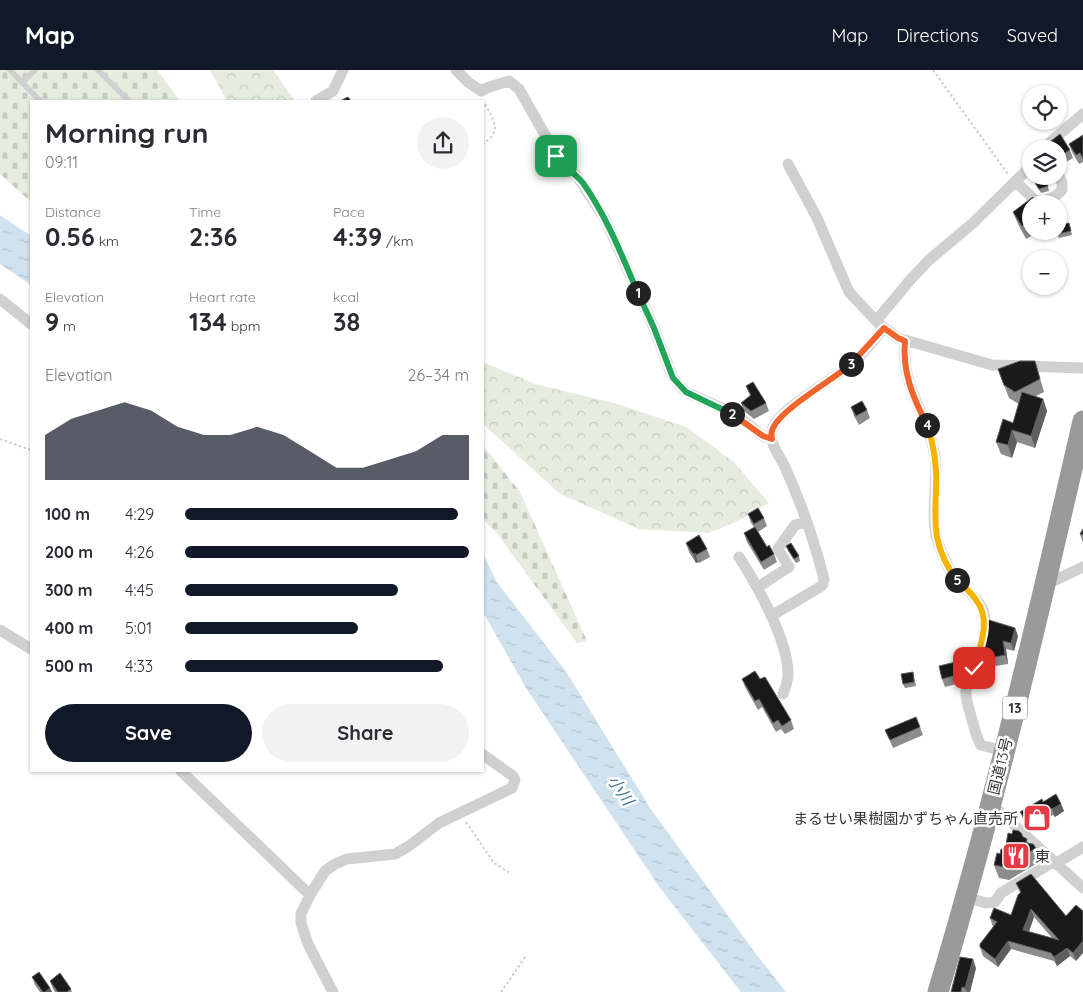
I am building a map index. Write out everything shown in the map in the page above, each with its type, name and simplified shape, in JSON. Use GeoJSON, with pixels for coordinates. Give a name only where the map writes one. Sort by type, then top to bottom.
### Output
{"type":"FeatureCollection","features":[{"type":"Feature","properties":{"kind":"highway","name":"国道13号"},"geometry":{"type":"LineString","coordinates":[[938,992],[1004,751],[1046,585],[1083,421]]}},
{"type":"Feature","properties":{"kind":"street"},"geometry":{"type":"LineString","coordinates":[[318,100],[332,91],[343,70]]}},
{"type":"Feature","properties":{"kind":"street"},"geometry":{"type":"LineString","coordinates":[[456,70],[481,91],[508,81],[519,89],[556,156],[562,164],[577,176],[605,219],[654,328],[673,378],[686,392],[740,418],[763,436],[772,439]]}},
{"type":"Feature","properties":{"kind":"street"},"geometry":{"type":"LineString","coordinates":[[1053,140],[1083,114]]}},
{"type":"Feature","properties":{"kind":"street"},"geometry":{"type":"LineString","coordinates":[[788,164],[817,218],[850,292],[880,325],[898,338],[992,365],[1083,368]]}},
{"type":"Feature","properties":{"kind":"street"},"geometry":{"type":"LineString","coordinates":[[771,616],[823,584],[824,579],[807,522],[792,481],[772,439],[773,428],[779,418],[801,400],[850,365],[911,279],[929,260],[973,223],[1022,176]]}},
{"type":"Feature","properties":{"kind":"street"},"geometry":{"type":"LineString","coordinates":[[1015,183],[1036,201],[1043,201],[1058,195],[1062,190],[1062,185]]}},
{"type":"Feature","properties":{"kind":"street"},"geometry":{"type":"LineString","coordinates":[[0,299],[30,323]]}},
{"type":"Feature","properties":{"kind":"street"},"geometry":{"type":"LineString","coordinates":[[905,341],[904,350],[909,385],[928,428],[935,457],[936,492],[934,522],[938,545],[953,574],[977,600],[984,615],[983,636],[966,690],[969,708],[981,745],[1004,751]]}},
{"type":"Feature","properties":{"kind":"street"},"geometry":{"type":"LineString","coordinates":[[758,587],[789,567],[778,549],[795,526],[807,522]]}},
{"type":"Feature","properties":{"kind":"street"},"geometry":{"type":"LineString","coordinates":[[739,557],[758,587],[785,652],[788,677],[783,694]]}},
{"type":"Feature","properties":{"kind":"street"},"geometry":{"type":"LineString","coordinates":[[1046,585],[1083,567]]}},
{"type":"Feature","properties":{"kind":"street"},"geometry":{"type":"LineString","coordinates":[[0,630],[30,648]]}},
{"type":"Feature","properties":{"kind":"street"},"geometry":{"type":"LineString","coordinates":[[333,992],[302,930],[302,914],[310,894],[325,871],[335,864],[347,860],[395,854],[409,846],[439,823],[512,788],[515,780],[513,776],[484,755]]}},
{"type":"Feature","properties":{"kind":"street"},"geometry":{"type":"LineString","coordinates":[[182,772],[310,894]]}},
{"type":"Feature","properties":{"kind":"street"},"geometry":{"type":"LineString","coordinates":[[990,803],[1083,888]]}},
{"type":"Feature","properties":{"kind":"street"},"geometry":{"type":"LineString","coordinates":[[965,898],[986,903],[995,902],[1001,893],[1083,847]]}},
{"type":"Feature","properties":{"kind":"lane"},"geometry":{"type":"LineString","coordinates":[[10,70],[39,100]]}},
{"type":"Feature","properties":{"kind":"lane"},"geometry":{"type":"LineString","coordinates":[[22,83],[35,70]]}},
{"type":"Feature","properties":{"kind":"lane"},"geometry":{"type":"LineString","coordinates":[[98,70],[128,100]]}},
{"type":"Feature","properties":{"kind":"path"},"geometry":{"type":"LineString","coordinates":[[934,70],[1015,183]]}},
{"type":"Feature","properties":{"kind":"path"},"geometry":{"type":"LineString","coordinates":[[479,90],[483,100]]}},
{"type":"Feature","properties":{"kind":"path"},"geometry":{"type":"LineString","coordinates":[[484,101],[496,128],[492,138],[484,143]]}},
{"type":"Feature","properties":{"kind":"path"},"geometry":{"type":"LineString","coordinates":[[0,439],[30,450]]}},
{"type":"Feature","properties":{"kind":"path"},"geometry":{"type":"LineString","coordinates":[[460,812],[494,863],[511,874]]}},
{"type":"Feature","properties":{"kind":"path"},"geometry":{"type":"LineString","coordinates":[[502,992],[526,956]]}},
{"type":"Feature","properties":{"kind":"green space"},"geometry":{"type":"Polygon","coordinates":[[[0,70],[157,70],[179,100],[30,100],[30,201],[0,174],[0,70]]]}},
{"type":"Feature","properties":{"kind":"green space"},"geometry":{"type":"Polygon","coordinates":[[[210,70],[273,70],[294,100],[226,100],[210,70]]]}},
{"type":"Feature","properties":{"kind":"green space"},"geometry":{"type":"Polygon","coordinates":[[[484,362],[535,384],[614,403],[686,427],[733,461],[769,503],[742,519],[709,533],[639,529],[560,494],[484,425],[484,362]]]}},
{"type":"Feature","properties":{"kind":"green space"},"geometry":{"type":"Polygon","coordinates":[[[484,446],[520,492],[587,641],[577,643],[496,532],[484,521],[484,446]]]}},
{"type":"Feature","properties":{"kind":"water"},"geometry":{"type":"Polygon","coordinates":[[[0,215],[30,235],[30,284],[0,264],[0,215]]]}},
{"type":"Feature","properties":{"kind":"water","name":"小川"},"geometry":{"type":"Polygon","coordinates":[[[484,555],[496,581],[567,673],[650,808],[753,950],[786,992],[741,992],[660,888],[526,688],[484,614],[484,555]]]}},
{"type":"Feature","properties":{"kind":"building"},"geometry":{"type":"Polygon","coordinates":[[[1060,134],[1064,140],[1052,140],[1060,134]]]}},
{"type":"Feature","properties":{"kind":"building"},"geometry":{"type":"Polygon","coordinates":[[[1083,135],[1083,159],[1080,153],[1076,155],[1069,144],[1083,135]]]}},
{"type":"Feature","properties":{"kind":"building"},"geometry":{"type":"Polygon","coordinates":[[[1036,185],[1048,186],[1039,189],[1036,185]]]}},
{"type":"Feature","properties":{"kind":"building"},"geometry":{"type":"Polygon","coordinates":[[[1022,205],[1022,226],[1013,212],[1022,205]]]}},
{"type":"Feature","properties":{"kind":"building"},"geometry":{"type":"Polygon","coordinates":[[[1067,223],[1069,223],[1071,231],[1067,232],[1067,223]]]}},
{"type":"Feature","properties":{"kind":"building"},"geometry":{"type":"Polygon","coordinates":[[[1020,361],[1035,361],[1040,379],[1015,392],[1004,385],[998,369],[1020,361]]]}},
{"type":"Feature","properties":{"kind":"building"},"geometry":{"type":"Polygon","coordinates":[[[753,382],[766,403],[751,411],[741,403],[751,395],[746,386],[753,382]]]}},
{"type":"Feature","properties":{"kind":"building"},"geometry":{"type":"Polygon","coordinates":[[[1022,392],[1043,399],[1031,436],[1012,430],[1008,445],[996,442],[1003,419],[1013,423],[1022,392]]]}},
{"type":"Feature","properties":{"kind":"building"},"geometry":{"type":"Polygon","coordinates":[[[862,401],[867,410],[856,416],[851,407],[862,401]]]}},
{"type":"Feature","properties":{"kind":"building"},"geometry":{"type":"Polygon","coordinates":[[[758,508],[764,518],[754,524],[748,514],[758,508]]]}},
{"type":"Feature","properties":{"kind":"building"},"geometry":{"type":"Polygon","coordinates":[[[755,527],[767,547],[769,545],[774,554],[761,562],[744,533],[755,527]]]}},
{"type":"Feature","properties":{"kind":"building"},"geometry":{"type":"Polygon","coordinates":[[[699,535],[707,549],[696,555],[695,553],[693,554],[686,543],[699,535]]]}},
{"type":"Feature","properties":{"kind":"building"},"geometry":{"type":"Polygon","coordinates":[[[791,543],[799,556],[794,559],[786,546],[791,543]]]}},
{"type":"Feature","properties":{"kind":"building"},"geometry":{"type":"Polygon","coordinates":[[[989,620],[1015,628],[1011,643],[1003,641],[1005,655],[979,660],[989,620]]]}},
{"type":"Feature","properties":{"kind":"building"},"geometry":{"type":"Polygon","coordinates":[[[956,662],[957,675],[942,679],[939,666],[956,662]]]}},
{"type":"Feature","properties":{"kind":"building"},"geometry":{"type":"Polygon","coordinates":[[[755,671],[760,679],[765,677],[791,720],[782,726],[778,720],[773,723],[759,699],[755,701],[742,679],[755,671]]]}},
{"type":"Feature","properties":{"kind":"building"},"geometry":{"type":"Polygon","coordinates":[[[913,672],[914,682],[903,684],[901,674],[913,672]]]}},
{"type":"Feature","properties":{"kind":"building"},"geometry":{"type":"Polygon","coordinates":[[[916,717],[920,727],[890,740],[885,730],[916,717]]]}},
{"type":"Feature","properties":{"kind":"building"},"geometry":{"type":"Polygon","coordinates":[[[1056,794],[1061,804],[1052,809],[1027,821],[1020,812],[1042,799],[1043,802],[1056,794]]]}},
{"type":"Feature","properties":{"kind":"building"},"geometry":{"type":"Polygon","coordinates":[[[1013,830],[1019,831],[1027,839],[1026,843],[1033,844],[1036,848],[1004,867],[994,865],[997,853],[1000,854],[1001,849],[1005,850],[1008,833],[1012,834],[1013,830]]]}},
{"type":"Feature","properties":{"kind":"building"},"geometry":{"type":"Polygon","coordinates":[[[1031,874],[1066,916],[1076,905],[1083,911],[1083,941],[1073,953],[1067,948],[1054,957],[1051,953],[1008,941],[995,959],[980,947],[980,944],[997,922],[990,918],[994,908],[1011,915],[1018,895],[1021,892],[1016,883],[1031,874]],[[1031,909],[1023,930],[1059,940],[1031,909]]]}},
{"type":"Feature","properties":{"kind":"building"},"geometry":{"type":"Polygon","coordinates":[[[960,957],[973,959],[965,988],[962,987],[961,992],[951,992],[960,957]]]}},
{"type":"Feature","properties":{"kind":"building"},"geometry":{"type":"Polygon","coordinates":[[[39,972],[50,988],[45,992],[43,992],[32,977],[39,972]]]}},
{"type":"Feature","properties":{"kind":"building"},"geometry":{"type":"Polygon","coordinates":[[[60,973],[71,989],[67,992],[58,992],[50,981],[60,973]]]}},
{"type":"Feature","properties":{"kind":"place","name":"まるせい果樹園かずちゃん直売所"},"geometry":{"type":"Point","coordinates":[1037,818]}},
{"type":"Feature","properties":{"kind":"place","name":"東"},"geometry":{"type":"Point","coordinates":[1016,856]}},
{"type":"Feature","properties":{"kind":"route"},"geometry":{"type":"LineString","coordinates":[[556,156],[562,164],[577,176],[605,219],[654,328],[673,378],[686,392],[740,418],[763,436],[772,439],[773,428],[779,418],[850,365],[884,328],[905,341],[904,350],[909,385],[928,428],[935,457],[936,492],[934,522],[938,545],[953,574],[977,600],[984,615],[983,636],[974,668]]}}]}
